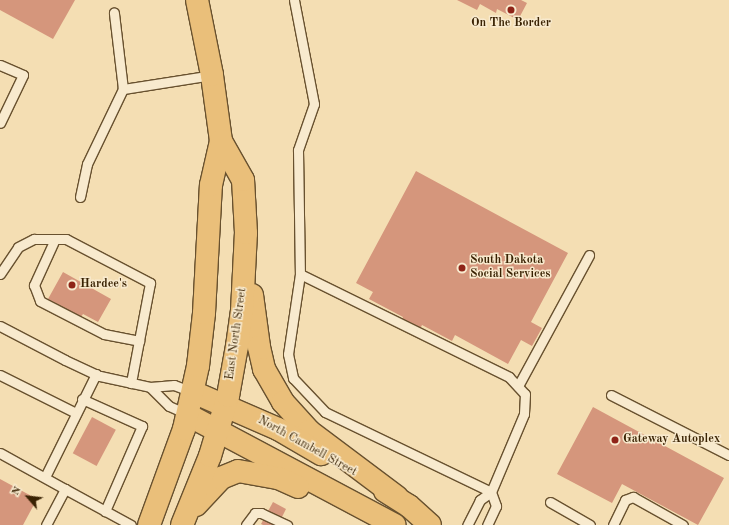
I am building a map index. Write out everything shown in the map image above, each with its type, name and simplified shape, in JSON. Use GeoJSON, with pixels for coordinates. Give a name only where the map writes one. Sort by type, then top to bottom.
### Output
{"type":"FeatureCollection","features":[{"type":"Feature","properties":{"kind":"main road","name":"East North Street"},"geometry":{"type":"LineString","coordinates":[[149,525],[170,471],[188,415],[198,366],[204,313],[211,184],[221,141],[212,75],[197,0]]}},
{"type":"Feature","properties":{"kind":"main road","name":"East North Street"},"geometry":{"type":"LineString","coordinates":[[184,521],[210,456],[225,406],[241,318],[246,233],[243,180],[221,141]]}},
{"type":"Feature","properties":{"kind":"main road"},"geometry":{"type":"LineString","coordinates":[[246,233],[259,347],[264,369],[275,389],[291,412],[309,431],[398,497]]}},
{"type":"Feature","properties":{"kind":"main road","name":"North Cambell Street"},"geometry":{"type":"LineString","coordinates":[[193,392],[278,429],[398,497],[430,525]]}},
{"type":"Feature","properties":{"kind":"main road"},"geometry":{"type":"LineString","coordinates":[[188,415],[395,525]]}},
{"type":"Feature","properties":{"kind":"main road"},"geometry":{"type":"LineString","coordinates":[[184,521],[221,478],[238,471],[278,478],[314,495],[348,501]]}},
{"type":"Feature","properties":{"kind":"lane"},"geometry":{"type":"LineString","coordinates":[[294,0],[314,104],[298,150],[300,274],[288,354],[293,378],[325,412],[491,492],[496,506],[487,525]]}},
{"type":"Feature","properties":{"kind":"lane"},"geometry":{"type":"LineString","coordinates":[[80,197],[87,164],[123,89],[114,13]]}},
{"type":"Feature","properties":{"kind":"lane"},"geometry":{"type":"LineString","coordinates":[[0,65],[23,75],[0,122]]}},
{"type":"Feature","properties":{"kind":"lane"},"geometry":{"type":"LineString","coordinates":[[123,89],[212,75]]}},
{"type":"Feature","properties":{"kind":"lane"},"geometry":{"type":"LineString","coordinates":[[0,274],[18,247],[34,239],[66,239],[150,283],[131,383]]}},
{"type":"Feature","properties":{"kind":"lane"},"geometry":{"type":"LineString","coordinates":[[55,239],[34,285],[40,301],[104,334],[139,341]]}},
{"type":"Feature","properties":{"kind":"lane"},"geometry":{"type":"LineString","coordinates":[[518,386],[589,255]]}},
{"type":"Feature","properties":{"kind":"lane"},"geometry":{"type":"LineString","coordinates":[[300,274],[509,376],[525,394],[524,414],[491,492],[480,500],[467,525]]}},
{"type":"Feature","properties":{"kind":"lane","name":"North Cambell Street"},"geometry":{"type":"LineString","coordinates":[[0,326],[65,360],[96,374],[150,387],[174,385],[193,392]]}},
{"type":"Feature","properties":{"kind":"lane"},"geometry":{"type":"LineString","coordinates":[[45,477],[82,399],[96,374]]}},
{"type":"Feature","properties":{"kind":"lane"},"geometry":{"type":"LineString","coordinates":[[0,375],[76,413]]}},
{"type":"Feature","properties":{"kind":"lane"},"geometry":{"type":"LineString","coordinates":[[150,387],[169,406],[188,415]]}},
{"type":"Feature","properties":{"kind":"lane"},"geometry":{"type":"LineString","coordinates":[[611,395],[729,456]]}},
{"type":"Feature","properties":{"kind":"lane"},"geometry":{"type":"LineString","coordinates":[[82,399],[142,426],[105,511]]}},
{"type":"Feature","properties":{"kind":"lane"},"geometry":{"type":"LineString","coordinates":[[0,453],[131,525]]}},
{"type":"Feature","properties":{"kind":"lane"},"geometry":{"type":"LineString","coordinates":[[46,525],[65,489]]}},
{"type":"Feature","properties":{"kind":"lane"},"geometry":{"type":"LineString","coordinates":[[613,525],[625,500],[633,497],[683,525]]}},
{"type":"Feature","properties":{"kind":"lane"},"geometry":{"type":"LineString","coordinates":[[550,502],[590,525]]}},
{"type":"Feature","properties":{"kind":"lane"},"geometry":{"type":"LineString","coordinates":[[246,525],[255,513],[261,513],[287,525]]}},
{"type":"Feature","properties":{"kind":"building"},"geometry":{"type":"Polygon","coordinates":[[[0,0],[75,0],[53,39],[0,10],[0,0]]]}},
{"type":"Feature","properties":{"kind":"building","name":"On The Border"},"geometry":{"type":"Polygon","coordinates":[[[457,0],[521,0],[527,3],[518,20],[497,9],[496,13],[480,4],[477,10],[457,0]]]}},
{"type":"Feature","properties":{"kind":"building","name":"South Dakota Social Services"},"geometry":{"type":"Polygon","coordinates":[[[416,171],[568,253],[531,322],[542,328],[532,346],[521,340],[508,364],[455,335],[452,341],[422,325],[420,329],[402,320],[403,317],[369,299],[373,292],[356,283],[416,171]]]}},
{"type":"Feature","properties":{"kind":"building","name":"Hardee's"},"geometry":{"type":"Polygon","coordinates":[[[63,272],[111,299],[98,322],[83,314],[81,317],[48,299],[63,272]]]}},
{"type":"Feature","properties":{"kind":"building","name":"Gateway Autoplex"},"geometry":{"type":"Polygon","coordinates":[[[593,407],[724,478],[698,525],[622,484],[612,503],[557,474],[593,407]]]}},
{"type":"Feature","properties":{"kind":"building"},"geometry":{"type":"Polygon","coordinates":[[[92,417],[116,430],[97,466],[73,453],[92,417]]]}},
{"type":"Feature","properties":{"kind":"building"},"geometry":{"type":"Polygon","coordinates":[[[0,479],[37,499],[23,525],[0,525],[0,479]]]}},
{"type":"Feature","properties":{"kind":"building"},"geometry":{"type":"Polygon","coordinates":[[[273,502],[286,509],[278,525],[263,525],[261,524],[273,502]]]}},
{"type":"Feature","properties":{"kind":"place","name":"On The Border"},"geometry":{"type":"Point","coordinates":[511,10]}},
{"type":"Feature","properties":{"kind":"place","name":"South Dakota Social Services"},"geometry":{"type":"Point","coordinates":[462,268]}},
{"type":"Feature","properties":{"kind":"place","name":"Hardee's"},"geometry":{"type":"Point","coordinates":[72,285]}},
{"type":"Feature","properties":{"kind":"place","name":"Gateway Autoplex"},"geometry":{"type":"Point","coordinates":[615,440]}}]}
